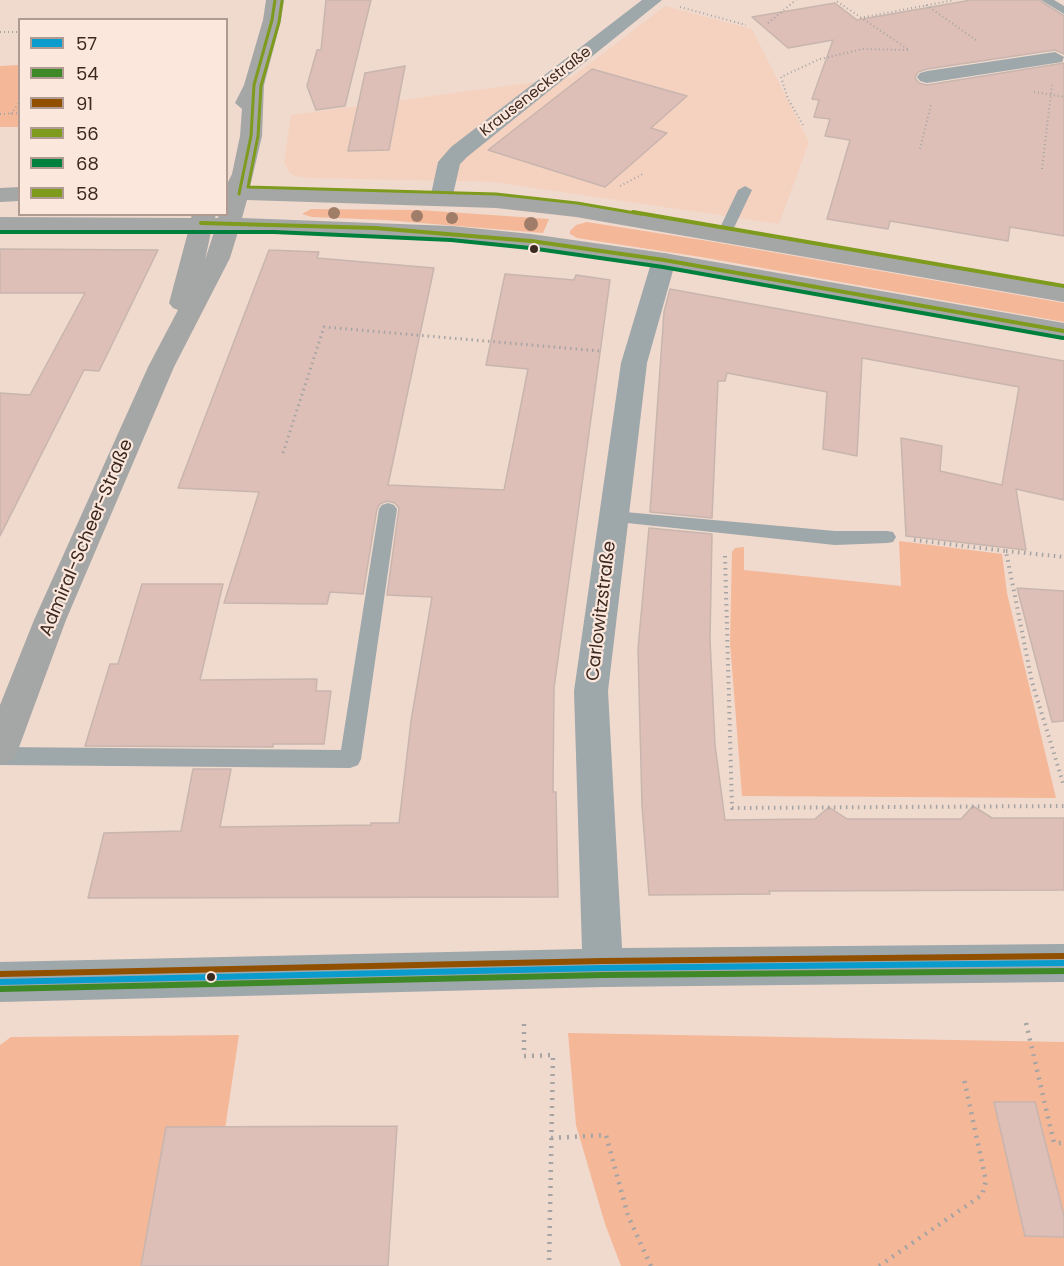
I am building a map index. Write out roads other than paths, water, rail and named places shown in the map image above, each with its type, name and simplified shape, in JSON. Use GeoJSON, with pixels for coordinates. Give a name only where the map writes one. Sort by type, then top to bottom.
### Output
{"type":"FeatureCollection","features":[{"type":"Feature","properties":{"kind":"main road"},"geometry":{"type":"LineString","coordinates":[[230,134],[254,85],[272,20],[275,0]]}},
{"type":"Feature","properties":{"kind":"main road","name":"Admiral-Scheer-Straße"},"geometry":{"type":"LineString","coordinates":[[0,750],[50,620],[180,328],[213,268],[229,223],[233,194],[251,136],[254,85]]}},
{"type":"Feature","properties":{"kind":"main road"},"geometry":{"type":"LineString","coordinates":[[0,195],[18,194]]}},
{"type":"Feature","properties":{"kind":"main road"},"geometry":{"type":"LineString","coordinates":[[233,194],[496,201],[576,210],[1064,294]]}},
{"type":"Feature","properties":{"kind":"main road"},"geometry":{"type":"LineString","coordinates":[[562,245],[555,232],[561,219],[576,210]]}},
{"type":"Feature","properties":{"kind":"main road"},"geometry":{"type":"LineString","coordinates":[[0,224],[203,219],[229,223],[441,232],[562,245],[664,260],[1064,331]]}},
{"type":"Feature","properties":{"kind":"main road","name":"Admiral-Scheer-Straße"},"geometry":{"type":"LineString","coordinates":[[180,328],[182,301],[203,219]]}},
{"type":"Feature","properties":{"kind":"street","name":"Krauseneckstraße"},"geometry":{"type":"LineString","coordinates":[[441,199],[449,162],[459,152],[653,0]]}},
{"type":"Feature","properties":{"kind":"street"},"geometry":{"type":"LineString","coordinates":[[927,77],[1060,56]]}},
{"type":"Feature","properties":{"kind":"street","name":"Carlowitzstraße"},"geometry":{"type":"LineString","coordinates":[[603,968],[591,691],[637,354],[664,260]]}},
{"type":"Feature","properties":{"kind":"street"},"geometry":{"type":"LineString","coordinates":[[0,982],[603,968],[1064,963]]}},
{"type":"Feature","properties":{"kind":"lane"},"geometry":{"type":"LineString","coordinates":[[1046,0],[1064,12]]}},
{"type":"Feature","properties":{"kind":"lane"},"geometry":{"type":"LineString","coordinates":[[724,234],[745,190]]}},
{"type":"Feature","properties":{"kind":"lane"},"geometry":{"type":"LineString","coordinates":[[0,756],[350,759],[388,509]]}},
{"type":"Feature","properties":{"kind":"lane"},"geometry":{"type":"LineString","coordinates":[[614,517],[835,538],[887,537]]}}]}
